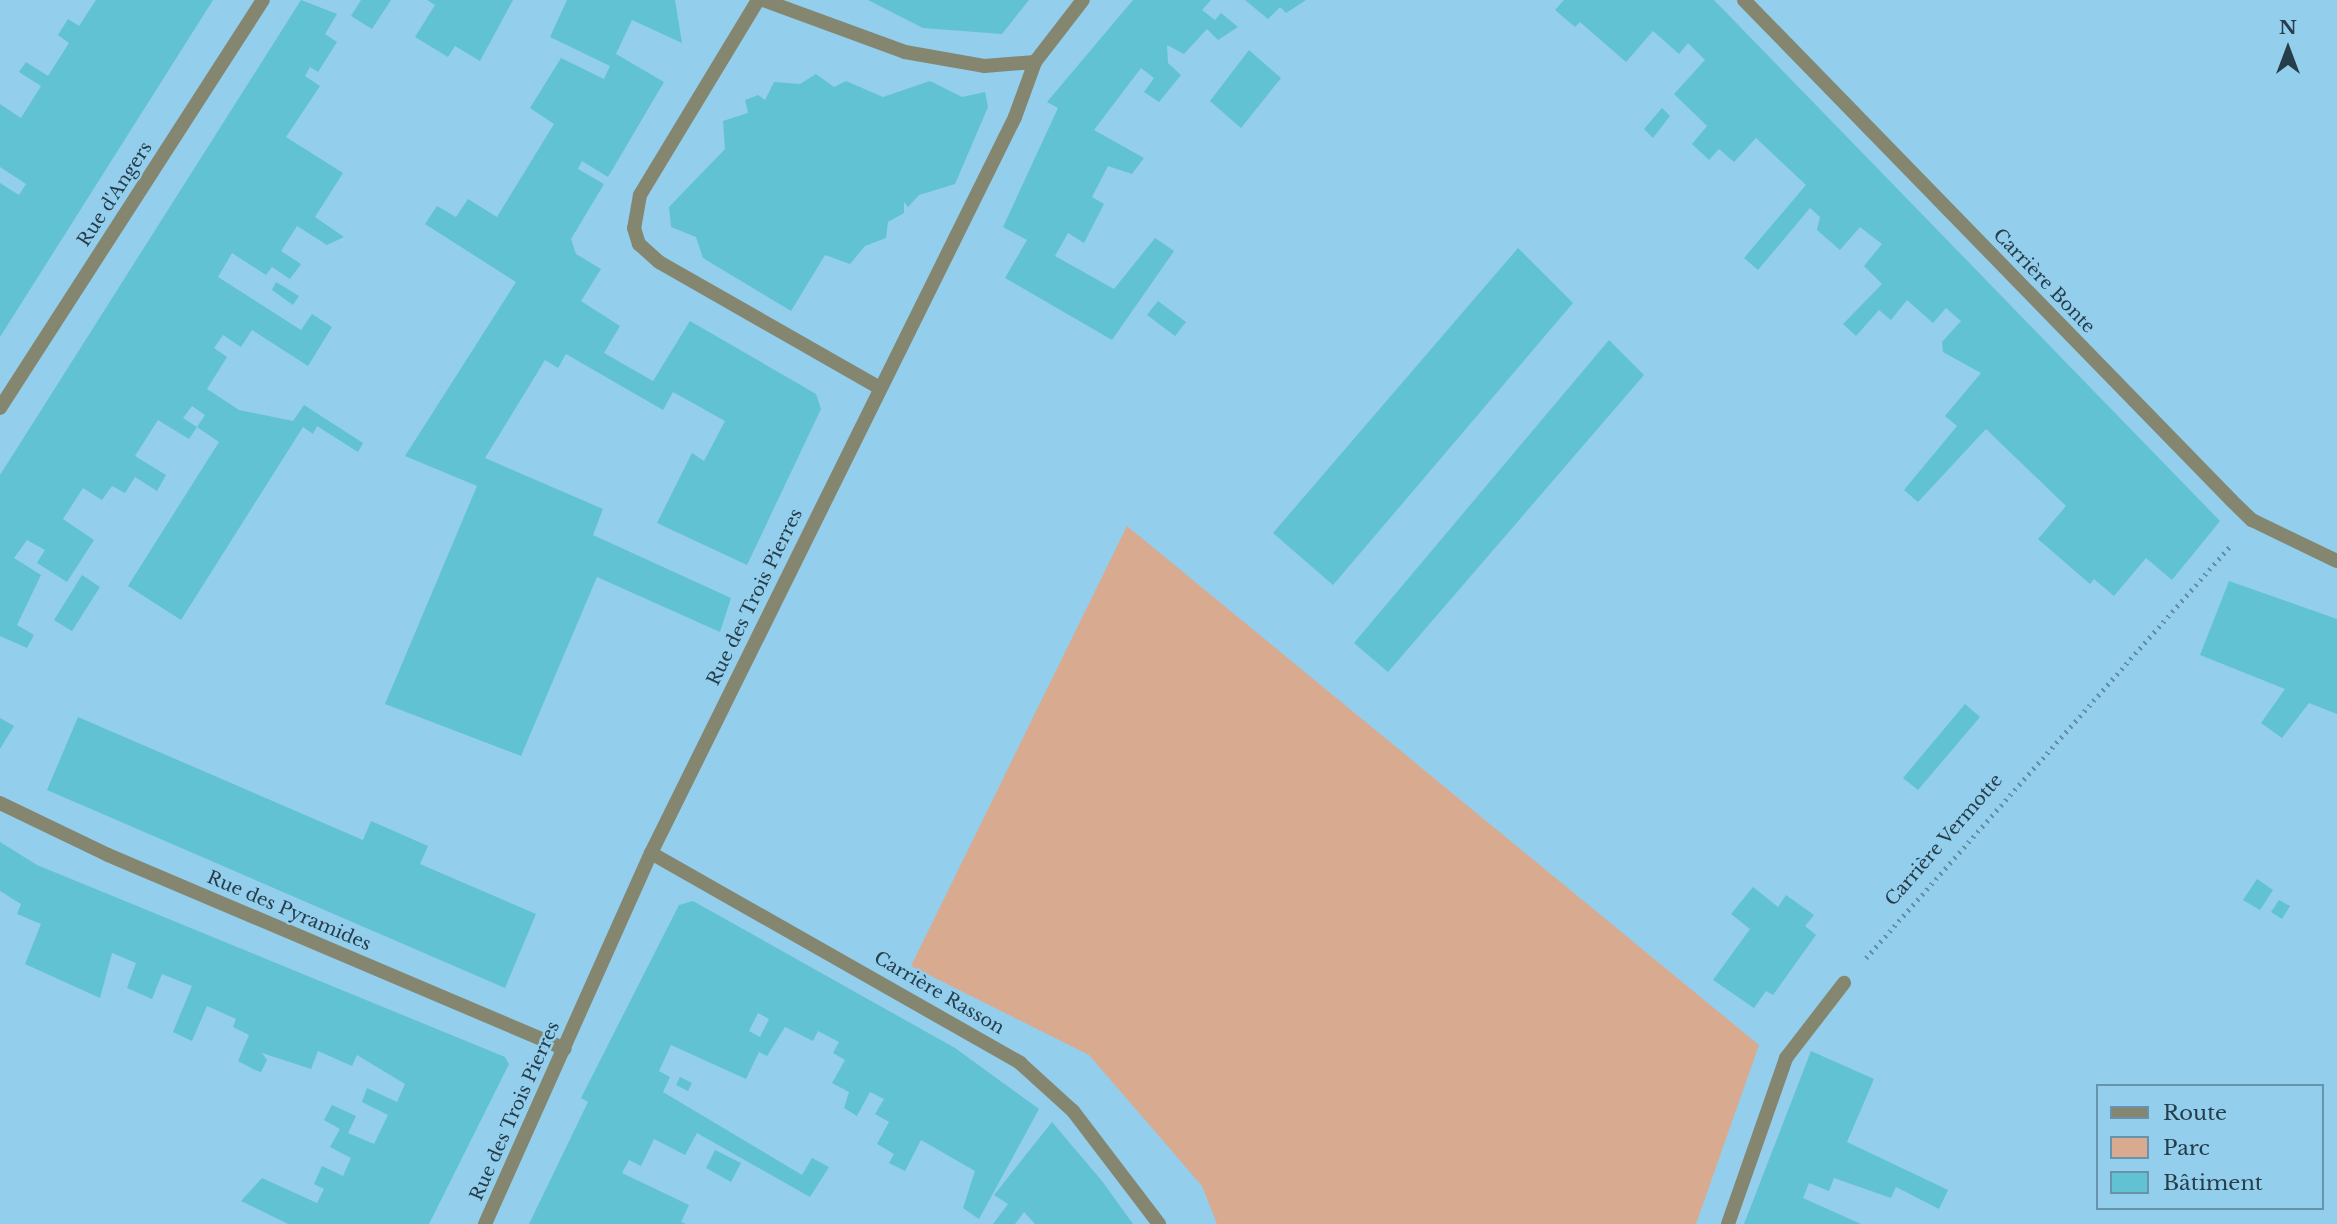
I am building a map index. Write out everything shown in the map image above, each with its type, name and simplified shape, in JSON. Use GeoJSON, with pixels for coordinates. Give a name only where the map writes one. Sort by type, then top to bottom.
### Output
{"type":"FeatureCollection","features":[{"type":"Feature","properties":{"kind":"street","name":"Rue d'Angers"},"geometry":{"type":"LineString","coordinates":[[0,408],[263,0]]}},
{"type":"Feature","properties":{"kind":"street"},"geometry":{"type":"LineString","coordinates":[[878,387],[659,262],[639,244],[634,228],[639,195],[761,0],[905,52],[984,65],[1035,62]]}},
{"type":"Feature","properties":{"kind":"street","name":"Rue des Trois Pierres"},"geometry":{"type":"LineString","coordinates":[[485,1224],[651,853],[878,387],[1015,117],[1035,62],[1083,0]]}},
{"type":"Feature","properties":{"kind":"street","name":"Carrière Bonte"},"geometry":{"type":"LineString","coordinates":[[1744,0],[2252,520],[2337,561]]}},
{"type":"Feature","properties":{"kind":"street","name":"Rue des Pyramides"},"geometry":{"type":"LineString","coordinates":[[0,803],[108,855],[565,1049]]}},
{"type":"Feature","properties":{"kind":"street","name":"Carrière Rasson"},"geometry":{"type":"LineString","coordinates":[[651,853],[1020,1063],[1081,1120],[1158,1224]]}},
{"type":"Feature","properties":{"kind":"street"},"geometry":{"type":"LineString","coordinates":[[1728,1224],[1786,1058],[1844,983]]}},
{"type":"Feature","properties":{"kind":"path","name":"Carrière Vermotte"},"geometry":{"type":"LineString","coordinates":[[1844,983],[2252,520]]}},
{"type":"Feature","properties":{"kind":"green space"},"geometry":{"type":"Polygon","coordinates":[[[1127,526],[1759,1045],[1696,1224],[1217,1224],[1202,1186],[1089,1055],[911,966],[1127,526]]]}},
{"type":"Feature","properties":{"kind":"building"},"geometry":{"type":"Polygon","coordinates":[[[96,0],[213,0],[0,337],[0,183],[19,195],[26,184],[0,167],[0,104],[21,118],[41,86],[19,72],[26,62],[48,76],[69,43],[58,35],[68,19],[79,26],[96,0]]]}},
{"type":"Feature","properties":{"kind":"building"},"geometry":{"type":"Polygon","coordinates":[[[301,0],[337,14],[325,34],[337,42],[318,72],[310,67],[305,76],[320,86],[286,137],[343,173],[315,217],[344,237],[327,245],[297,226],[281,251],[301,264],[290,279],[272,267],[266,275],[232,253],[218,277],[301,330],[312,314],[332,327],[308,366],[252,330],[241,347],[223,335],[214,348],[227,357],[207,389],[239,410],[293,421],[304,405],[363,443],[358,452],[317,426],[313,434],[303,427],[181,620],[128,586],[219,442],[197,427],[189,439],[158,420],[135,456],[166,475],[157,491],[135,477],[125,493],[112,486],[102,500],[83,488],[63,519],[94,540],[67,582],[37,563],[45,550],[27,540],[14,558],[41,575],[17,625],[34,635],[27,648],[0,636],[0,475],[301,0]],[[192,406],[183,418],[197,427],[205,415],[192,406]]]}},
{"type":"Feature","properties":{"kind":"building"},"geometry":{"type":"Polygon","coordinates":[[[361,0],[391,0],[372,29],[351,16],[361,0]]]}},
{"type":"Feature","properties":{"kind":"building"},"geometry":{"type":"Polygon","coordinates":[[[427,0],[513,0],[480,61],[455,46],[448,57],[415,37],[435,5],[427,0]]]}},
{"type":"Feature","properties":{"kind":"building"},"geometry":{"type":"Polygon","coordinates":[[[567,0],[675,0],[682,43],[632,20],[616,54],[664,82],[608,177],[582,161],[578,169],[604,184],[571,239],[576,254],[601,269],[581,301],[620,326],[604,353],[653,381],[690,321],[816,394],[821,409],[747,565],[657,523],[692,453],[704,461],[725,421],[673,392],[663,410],[566,354],[558,368],[545,360],[485,458],[603,509],[593,535],[731,598],[720,632],[597,577],[521,756],[385,704],[477,486],[405,456],[516,282],[425,224],[437,206],[456,217],[468,199],[497,217],[554,124],[530,108],[561,58],[604,79],[610,66],[550,37],[567,0]]]}},
{"type":"Feature","properties":{"kind":"building"},"geometry":{"type":"Polygon","coordinates":[[[868,0],[1029,0],[1002,34],[923,28],[868,0]]]}},
{"type":"Feature","properties":{"kind":"building"},"geometry":{"type":"Polygon","coordinates":[[[1133,0],[1211,0],[1202,10],[1215,20],[1221,13],[1238,27],[1218,40],[1207,29],[1184,54],[1167,45],[1168,63],[1181,75],[1159,102],[1144,92],[1154,78],[1141,68],[1094,130],[1144,158],[1132,174],[1108,166],[1092,197],[1104,204],[1084,243],[1068,233],[1055,256],[1114,289],[1155,238],[1174,251],[1112,340],[1005,278],[1027,240],[1003,227],[1058,108],[1047,102],[1133,0]]]}},
{"type":"Feature","properties":{"kind":"building"},"geometry":{"type":"Polygon","coordinates":[[[1245,0],[1306,0],[1286,13],[1280,7],[1268,19],[1245,0]]]}},
{"type":"Feature","properties":{"kind":"building"},"geometry":{"type":"Polygon","coordinates":[[[1564,0],[1714,0],[2220,521],[2172,580],[2146,558],[2114,596],[2094,579],[2090,584],[2038,539],[2066,506],[1986,429],[1918,502],[1904,490],[1957,426],[1945,416],[1981,373],[1943,352],[1942,342],[1961,321],[1946,308],[1933,323],[1907,300],[1891,320],[1879,310],[1856,336],[1843,324],[1882,284],[1864,266],[1882,244],[1860,227],[1840,250],[1817,230],[1820,217],[1810,208],[1758,270],[1744,258],[1806,185],[1756,138],[1734,162],[1719,149],[1709,160],[1692,144],[1707,126],[1674,94],[1705,60],[1688,43],[1679,54],[1653,31],[1626,62],[1580,22],[1575,27],[1555,10],[1564,0]]]}},
{"type":"Feature","properties":{"kind":"building"},"geometry":{"type":"Polygon","coordinates":[[[1249,50],[1281,78],[1241,128],[1210,101],[1249,50]]]}},
{"type":"Feature","properties":{"kind":"building"},"geometry":{"type":"Polygon","coordinates":[[[816,74],[834,87],[846,81],[883,97],[930,81],[962,97],[985,92],[988,107],[955,184],[919,195],[908,207],[904,202],[904,213],[888,222],[886,238],[865,246],[850,264],[825,255],[791,311],[703,258],[696,237],[671,227],[669,207],[725,149],[723,121],[748,113],[745,100],[758,95],[765,100],[774,82],[800,84],[816,74]]]}},
{"type":"Feature","properties":{"kind":"building"},"geometry":{"type":"Polygon","coordinates":[[[1662,108],[1670,116],[1653,138],[1644,129],[1662,108]]]}},
{"type":"Feature","properties":{"kind":"building"},"geometry":{"type":"Polygon","coordinates":[[[1518,248],[1573,303],[1333,585],[1273,533],[1518,248]]]}},
{"type":"Feature","properties":{"kind":"building"},"geometry":{"type":"Polygon","coordinates":[[[276,282],[299,296],[293,305],[272,290],[276,282]]]}},
{"type":"Feature","properties":{"kind":"building"},"geometry":{"type":"Polygon","coordinates":[[[1158,301],[1186,322],[1175,336],[1147,315],[1158,301]]]}},
{"type":"Feature","properties":{"kind":"building"},"geometry":{"type":"Polygon","coordinates":[[[1609,340],[1644,375],[1388,672],[1354,643],[1609,340]]]}},
{"type":"Feature","properties":{"kind":"building"},"geometry":{"type":"Polygon","coordinates":[[[82,575],[100,587],[72,631],[54,620],[82,575]]]}},
{"type":"Feature","properties":{"kind":"building"},"geometry":{"type":"Polygon","coordinates":[[[2229,581],[2337,619],[2337,714],[2309,703],[2282,738],[2261,723],[2285,689],[2200,655],[2229,581]]]}},
{"type":"Feature","properties":{"kind":"building"},"geometry":{"type":"Polygon","coordinates":[[[1965,704],[1980,717],[1918,790],[1903,778],[1965,704]]]}},
{"type":"Feature","properties":{"kind":"building"},"geometry":{"type":"Polygon","coordinates":[[[78,717],[363,840],[371,821],[428,846],[420,864],[536,914],[505,988],[47,790],[78,717]]]}},
{"type":"Feature","properties":{"kind":"building"},"geometry":{"type":"Polygon","coordinates":[[[0,718],[14,726],[0,749],[0,718]]]}},
{"type":"Feature","properties":{"kind":"building"},"geometry":{"type":"Polygon","coordinates":[[[0,842],[37,865],[505,1057],[509,1064],[429,1224],[288,1224],[241,1201],[262,1178],[317,1203],[324,1189],[314,1184],[322,1166],[343,1176],[351,1158],[330,1147],[340,1129],[324,1120],[332,1105],[356,1116],[348,1133],[374,1144],[388,1115],[362,1102],[367,1088],[397,1102],[405,1084],[357,1055],[352,1066],[318,1051],[311,1069],[262,1053],[267,1060],[261,1072],[255,1070],[238,1061],[249,1035],[233,1027],[236,1019],[207,1006],[192,1041],[173,1032],[192,986],[162,974],[152,999],[127,988],[136,963],[112,953],[100,998],[25,964],[41,924],[17,914],[21,904],[0,891],[0,842]]]}},
{"type":"Feature","properties":{"kind":"building"},"geometry":{"type":"Polygon","coordinates":[[[2257,879],[2273,890],[2260,910],[2243,900],[2257,879]]]}},
{"type":"Feature","properties":{"kind":"building"},"geometry":{"type":"Polygon","coordinates":[[[1753,887],[1778,907],[1786,895],[1814,915],[1805,926],[1816,935],[1773,995],[1766,991],[1754,1008],[1713,980],[1750,929],[1731,914],[1753,887]]]}},
{"type":"Feature","properties":{"kind":"building"},"geometry":{"type":"Polygon","coordinates":[[[2279,900],[2290,906],[2282,919],[2271,912],[2279,900]]]}},
{"type":"Feature","properties":{"kind":"building"},"geometry":{"type":"Polygon","coordinates":[[[693,901],[955,1048],[1039,1109],[979,1219],[963,1208],[975,1171],[921,1140],[905,1171],[889,1163],[894,1154],[877,1144],[889,1122],[875,1114],[884,1099],[870,1092],[857,1116],[844,1108],[849,1092],[832,1083],[845,1060],[833,1053],[839,1042],[818,1031],[813,1041],[785,1027],[767,1056],[759,1052],[746,1079],[671,1045],[659,1071],[670,1077],[663,1092],[802,1175],[812,1158],[829,1167],[810,1197],[697,1133],[685,1155],[654,1139],[641,1166],[629,1160],[622,1173],[689,1205],[681,1222],[686,1224],[529,1224],[588,1102],[581,1098],[679,905],[693,901]],[[758,1013],[749,1031],[760,1037],[769,1019],[758,1013]]]}},
{"type":"Feature","properties":{"kind":"building"},"geometry":{"type":"Polygon","coordinates":[[[1811,1051],[1874,1079],[1847,1142],[1948,1190],[1939,1209],[1896,1187],[1891,1198],[1834,1178],[1829,1191],[1809,1183],[1803,1198],[1861,1224],[1744,1224],[1811,1051]]]}},
{"type":"Feature","properties":{"kind":"building"},"geometry":{"type":"Polygon","coordinates":[[[680,1077],[692,1083],[688,1091],[676,1085],[680,1077]]]}},
{"type":"Feature","properties":{"kind":"building"},"geometry":{"type":"Polygon","coordinates":[[[1052,1122],[1102,1181],[1133,1224],[1035,1224],[1024,1212],[1015,1224],[993,1224],[1008,1204],[994,1195],[1052,1122]]]}},
{"type":"Feature","properties":{"kind":"building"},"geometry":{"type":"Polygon","coordinates":[[[715,1150],[741,1163],[731,1182],[706,1168],[715,1150]]]}}]}
